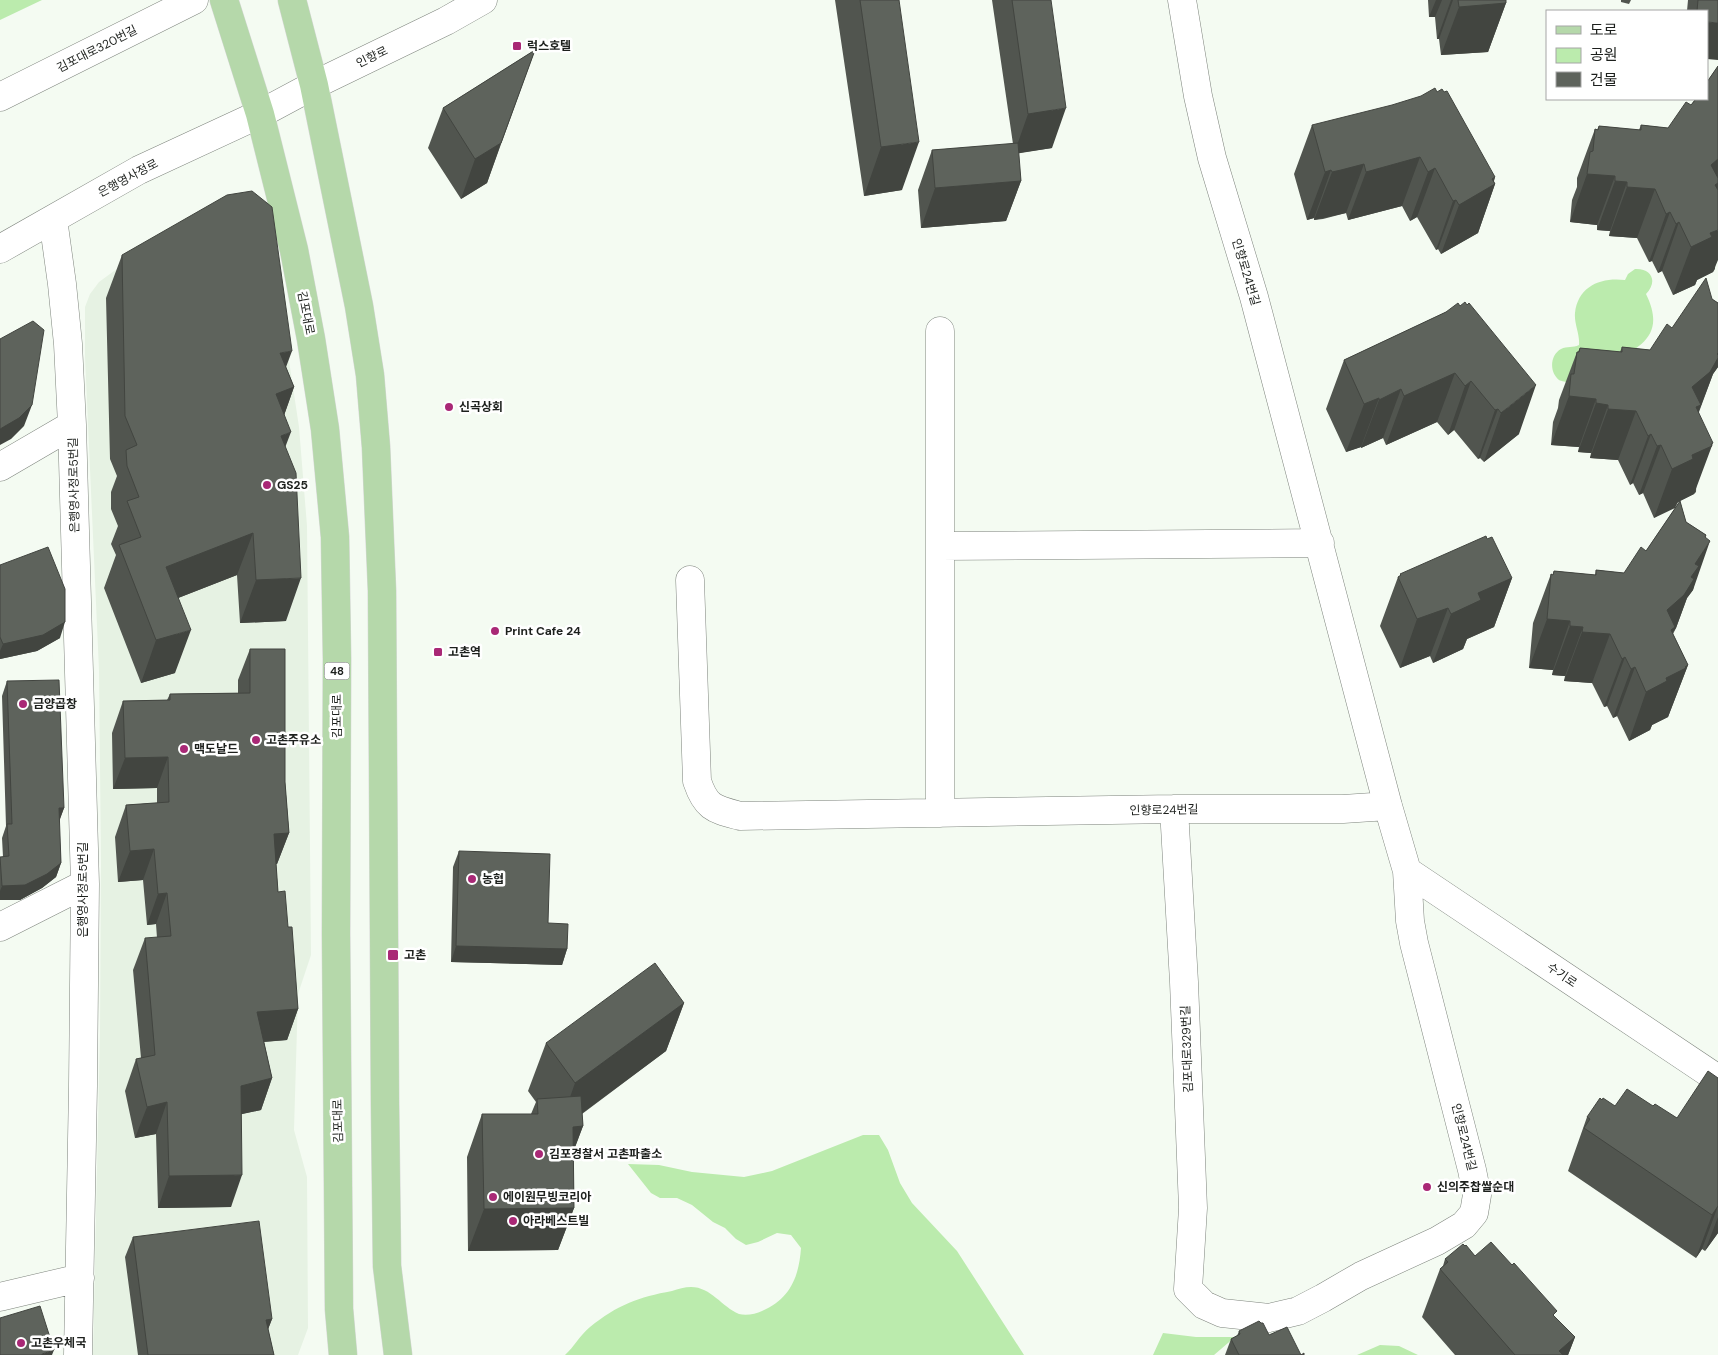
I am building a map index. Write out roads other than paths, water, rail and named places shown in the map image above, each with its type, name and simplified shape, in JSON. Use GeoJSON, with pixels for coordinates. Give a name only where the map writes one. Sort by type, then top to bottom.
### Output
{"type":"FeatureCollection","features":[{"type":"Feature","properties":{"kind":"main road","name":"김포대로"},"geometry":{"type":"LineString","coordinates":[[224,0],[260,114],[294,250],[311,339],[325,429],[335,537],[339,1309],[343,1355]]}},
{"type":"Feature","properties":{"kind":"main road"},"geometry":{"type":"LineString","coordinates":[[292,0],[314,85],[359,306],[370,375],[376,447],[382,591],[384,1094],[387,1258],[398,1355]]}},
{"type":"Feature","properties":{"kind":"street","name":"김포대로320번길"},"geometry":{"type":"LineString","coordinates":[[0,97],[194,0]]}},
{"type":"Feature","properties":{"kind":"street","name":"인향로"},"geometry":{"type":"LineString","coordinates":[[260,114],[484,0]]}},
{"type":"Feature","properties":{"kind":"street","name":"인향로24번길"},"geometry":{"type":"LineString","coordinates":[[1182,0],[1198,96],[1212,158],[1254,297],[1388,806],[1407,871],[1410,921],[1413,936],[1477,1195],[1474,1213],[1464,1225],[1437,1242],[1361,1276],[1298,1311],[1269,1318],[1222,1313],[1204,1305],[1188,1289]]}},
{"type":"Feature","properties":{"kind":"street","name":"은행영사정로"},"geometry":{"type":"LineString","coordinates":[[2,246],[139,170],[260,114]]}},
{"type":"Feature","properties":{"kind":"street","name":"은행영사정로5번길"},"geometry":{"type":"LineString","coordinates":[[53,219],[67,336],[72,425],[84,884],[78,1355]]}},
{"type":"Feature","properties":{"kind":"street"},"geometry":{"type":"LineString","coordinates":[[940,331],[940,813]]}},
{"type":"Feature","properties":{"kind":"street","name":"은행영사정로5번길"},"geometry":{"type":"LineString","coordinates":[[0,467],[72,425]]}},
{"type":"Feature","properties":{"kind":"street"},"geometry":{"type":"LineString","coordinates":[[940,546],[1320,543]]}},
{"type":"Feature","properties":{"kind":"street","name":"인향로24번길"},"geometry":{"type":"LineString","coordinates":[[690,580],[697,781],[702,798],[718,810],[740,816],[1174,809],[1343,809],[1388,806]]}},
{"type":"Feature","properties":{"kind":"street","name":"김포대로329번길"},"geometry":{"type":"LineString","coordinates":[[1174,809],[1185,991],[1193,1198],[1192,1248],[1188,1289]]}},
{"type":"Feature","properties":{"kind":"street","name":"수기로"},"geometry":{"type":"LineString","coordinates":[[1407,871],[1718,1079]]}},
{"type":"Feature","properties":{"kind":"street"},"geometry":{"type":"LineString","coordinates":[[0,927],[84,884]]}},
{"type":"Feature","properties":{"kind":"street"},"geometry":{"type":"LineString","coordinates":[[0,1297],[80,1278]]}},
{"type":"Feature","properties":{"kind":"place","name":"럭스호텔"},"geometry":{"type":"Point","coordinates":[517,46]}},
{"type":"Feature","properties":{"kind":"place","name":"신곡상회"},"geometry":{"type":"Point","coordinates":[449,407]}},
{"type":"Feature","properties":{"kind":"place","name":"GS25"},"geometry":{"type":"Point","coordinates":[267,485]}},
{"type":"Feature","properties":{"kind":"place","name":"Print Cafe 24"},"geometry":{"type":"Point","coordinates":[495,631]}},
{"type":"Feature","properties":{"kind":"place","name":"고촌역"},"geometry":{"type":"Point","coordinates":[438,652]}},
{"type":"Feature","properties":{"kind":"place","name":"금양곱창"},"geometry":{"type":"Point","coordinates":[23,704]}},
{"type":"Feature","properties":{"kind":"place","name":"고촌주유소"},"geometry":{"type":"Point","coordinates":[256,740]}},
{"type":"Feature","properties":{"kind":"place","name":"맥도날드"},"geometry":{"type":"Point","coordinates":[184,749]}},
{"type":"Feature","properties":{"kind":"place","name":"농협"},"geometry":{"type":"Point","coordinates":[472,879]}},
{"type":"Feature","properties":{"kind":"place","name":"고촌"},"geometry":{"type":"Point","coordinates":[393,955]}},
{"type":"Feature","properties":{"kind":"place","name":"김포경찰서 고촌파출소"},"geometry":{"type":"Point","coordinates":[539,1154]}},
{"type":"Feature","properties":{"kind":"place","name":"신의주찹쌀순대"},"geometry":{"type":"Point","coordinates":[1427,1187]}},
{"type":"Feature","properties":{"kind":"place","name":"에이원무빙코리아"},"geometry":{"type":"Point","coordinates":[493,1197]}},
{"type":"Feature","properties":{"kind":"place","name":"아라베스트빌"},"geometry":{"type":"Point","coordinates":[513,1221]}},
{"type":"Feature","properties":{"kind":"place","name":"고촌우체국"},"geometry":{"type":"Point","coordinates":[21,1343]}}]}
